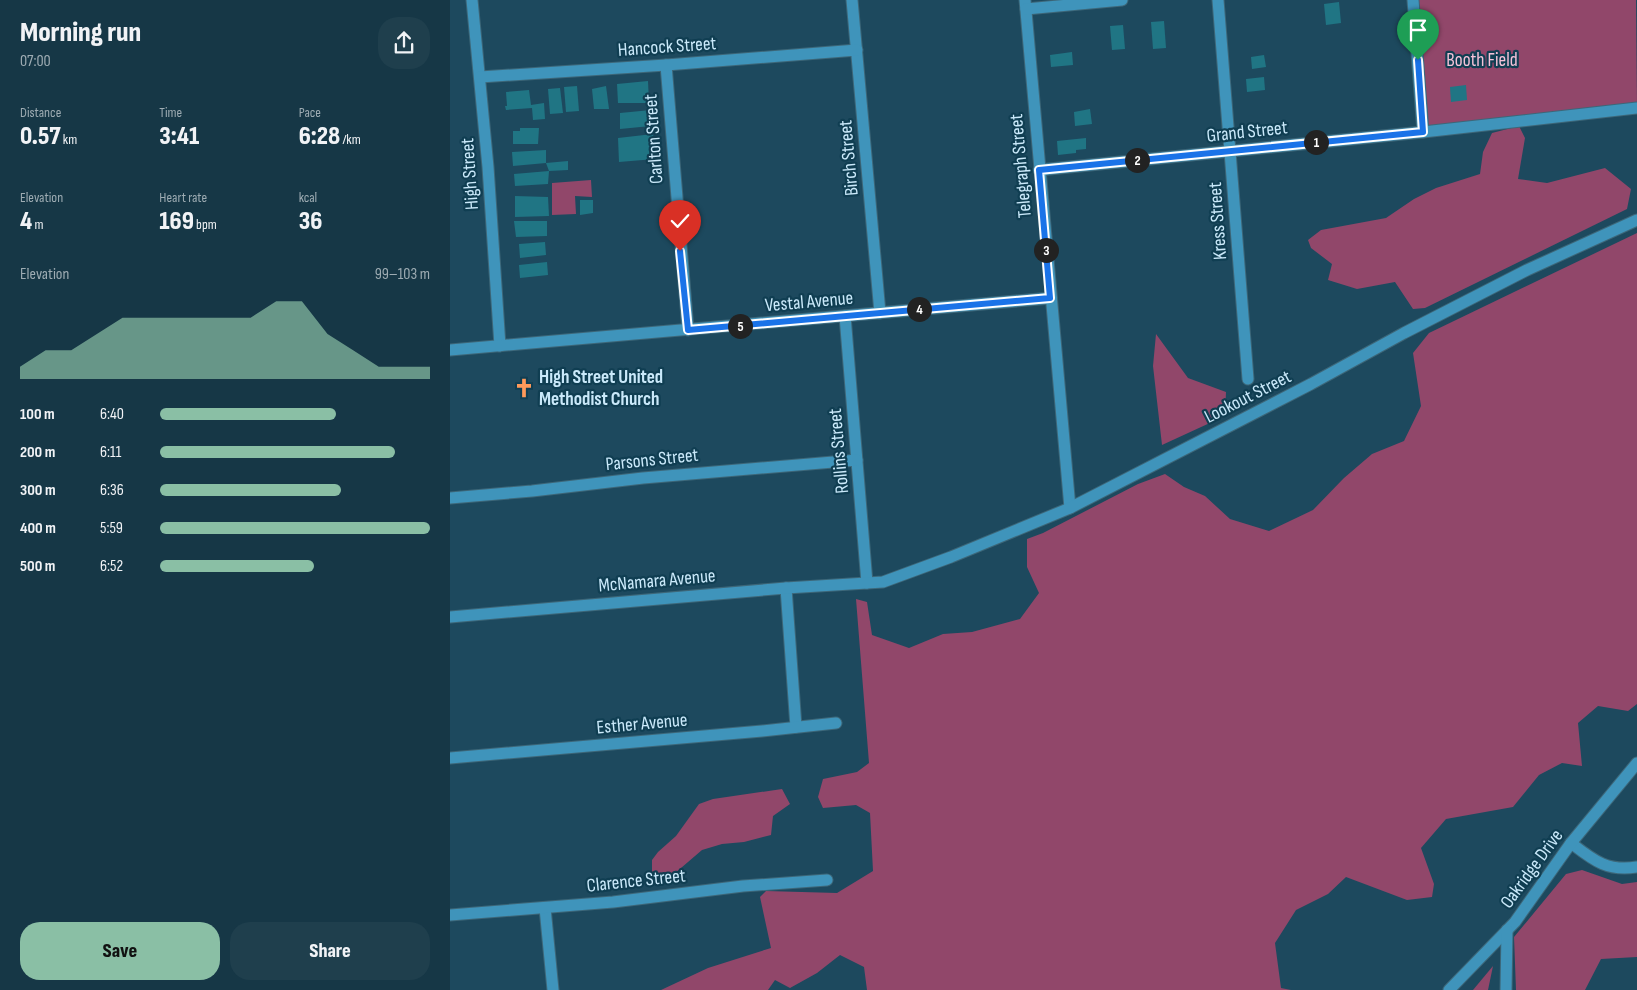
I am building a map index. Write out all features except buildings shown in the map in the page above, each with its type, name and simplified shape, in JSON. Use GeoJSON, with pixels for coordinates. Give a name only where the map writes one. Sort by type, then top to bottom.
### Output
{"type":"FeatureCollection","features":[{"type":"Feature","properties":{"kind":"street","name":"High Street"},"geometry":{"type":"LineString","coordinates":[[472,0],[480,77],[500,346]]}},
{"type":"Feature","properties":{"kind":"street","name":"Birch Street"},"geometry":{"type":"LineString","coordinates":[[852,0],[880,313]]}},
{"type":"Feature","properties":{"kind":"street"},"geometry":{"type":"LineString","coordinates":[[1026,5],[1122,0]]}},
{"type":"Feature","properties":{"kind":"street","name":"Kress Street"},"geometry":{"type":"LineString","coordinates":[[1218,0],[1248,379]]}},
{"type":"Feature","properties":{"kind":"street"},"geometry":{"type":"LineString","coordinates":[[1413,0],[1423,132]]}},
{"type":"Feature","properties":{"kind":"street","name":"Telegraph Street"},"geometry":{"type":"LineString","coordinates":[[1026,5],[1050,298],[1070,508]]}},
{"type":"Feature","properties":{"kind":"street","name":"Hancock Street"},"geometry":{"type":"LineString","coordinates":[[480,77],[857,50]]}},
{"type":"Feature","properties":{"kind":"street","name":"Carlton Street"},"geometry":{"type":"LineString","coordinates":[[666,65],[688,330]]}},
{"type":"Feature","properties":{"kind":"street","name":"Grand Street"},"geometry":{"type":"LineString","coordinates":[[1039,170],[1423,132],[1637,108]]}},
{"type":"Feature","properties":{"kind":"street","name":"Lookout Street"},"geometry":{"type":"LineString","coordinates":[[867,584],[883,582],[951,557],[1070,508],[1527,270],[1637,220]]}},
{"type":"Feature","properties":{"kind":"street","name":"Vestal Avenue"},"geometry":{"type":"LineString","coordinates":[[450,350],[1050,298]]}},
{"type":"Feature","properties":{"kind":"street","name":"Rollins Street"},"geometry":{"type":"LineString","coordinates":[[845,316],[867,584]]}},
{"type":"Feature","properties":{"kind":"street","name":"Parsons Street"},"geometry":{"type":"LineString","coordinates":[[450,498],[643,478],[857,460]]}},
{"type":"Feature","properties":{"kind":"street","name":"McNamara Avenue"},"geometry":{"type":"LineString","coordinates":[[450,617],[786,588],[867,584]]}},
{"type":"Feature","properties":{"kind":"street"},"geometry":{"type":"LineString","coordinates":[[786,588],[796,727]]}},
{"type":"Feature","properties":{"kind":"street","name":"Esther Avenue"},"geometry":{"type":"LineString","coordinates":[[450,758],[836,723]]}},
{"type":"Feature","properties":{"kind":"street","name":"Oakridge Drive"},"geometry":{"type":"LineString","coordinates":[[1449,990],[1515,922],[1571,843],[1637,763]]}},
{"type":"Feature","properties":{"kind":"street"},"geometry":{"type":"LineString","coordinates":[[1571,843],[1589,857],[1612,868],[1637,867]]}},
{"type":"Feature","properties":{"kind":"street","name":"Clarence Street"},"geometry":{"type":"LineString","coordinates":[[450,915],[545,908],[743,886],[826,880]]}},
{"type":"Feature","properties":{"kind":"street"},"geometry":{"type":"LineString","coordinates":[[545,908],[553,990]]}},
{"type":"Feature","properties":{"kind":"street"},"geometry":{"type":"LineString","coordinates":[[1506,990],[1507,930]]}},
{"type":"Feature","properties":{"kind":"green space","name":"Booth Field"},"geometry":{"type":"Polygon","coordinates":[[[1417,0],[1636,0],[1637,104],[1427,127],[1417,0]]]}},
{"type":"Feature","properties":{"kind":"green space"},"geometry":{"type":"Polygon","coordinates":[[[1519,126],[1525,138],[1518,179],[1547,183],[1605,168],[1631,189],[1627,209],[1425,308],[1413,309],[1395,282],[1357,289],[1328,280],[1332,264],[1311,248],[1308,240],[1321,230],[1386,218],[1414,199],[1436,188],[1480,174],[1483,152],[1492,133],[1519,126]]]}},
{"type":"Feature","properties":{"kind":"green space"},"geometry":{"type":"Polygon","coordinates":[[[591,180],[592,197],[575,196],[576,214],[552,215],[552,183],[591,180]]]}},
{"type":"Feature","properties":{"kind":"green space"},"geometry":{"type":"Polygon","coordinates":[[[1637,233],[1637,704],[1628,711],[1598,706],[1578,723],[1582,766],[1562,763],[1539,775],[1513,807],[1446,819],[1421,848],[1434,884],[1432,897],[1407,900],[1346,877],[1328,894],[1296,910],[1275,943],[1281,988],[1291,990],[867,990],[864,967],[840,955],[817,973],[790,988],[775,980],[768,990],[661,990],[708,968],[771,948],[760,897],[766,891],[837,893],[873,871],[870,813],[856,805],[823,808],[818,797],[823,779],[857,772],[869,763],[856,599],[867,602],[872,635],[909,648],[943,634],[972,632],[1020,619],[1039,593],[1027,567],[1027,539],[1043,533],[1138,484],[1165,474],[1184,487],[1205,496],[1230,519],[1269,531],[1313,510],[1344,478],[1372,454],[1404,441],[1421,406],[1413,353],[1429,333],[1637,233]]]}},
{"type":"Feature","properties":{"kind":"green space"},"geometry":{"type":"Polygon","coordinates":[[[1156,334],[1188,378],[1226,392],[1225,416],[1162,445],[1153,366],[1156,334]]]}},
{"type":"Feature","properties":{"kind":"green space"},"geometry":{"type":"Polygon","coordinates":[[[782,789],[790,804],[773,816],[771,835],[744,842],[722,844],[702,850],[674,874],[669,881],[652,877],[652,860],[676,836],[699,804],[713,799],[782,789]]]}},
{"type":"Feature","properties":{"kind":"green space"},"geometry":{"type":"Polygon","coordinates":[[[1582,870],[1622,884],[1637,882],[1637,957],[1601,959],[1585,990],[1516,990],[1514,937],[1566,874],[1582,870]]]}},
{"type":"Feature","properties":{"kind":"green space"},"geometry":{"type":"Polygon","coordinates":[[[1493,966],[1488,990],[1473,990],[1493,966]]]}},
{"type":"Feature","properties":{"kind":"place","name":"High Street United Methodist Church"},"geometry":{"type":"Point","coordinates":[524,388]}},
{"type":"Feature","properties":{"kind":"route"},"geometry":{"type":"LineString","coordinates":[[680,251],[688,330],[1050,298],[1039,170],[1423,132],[1418,60]]}}]}
